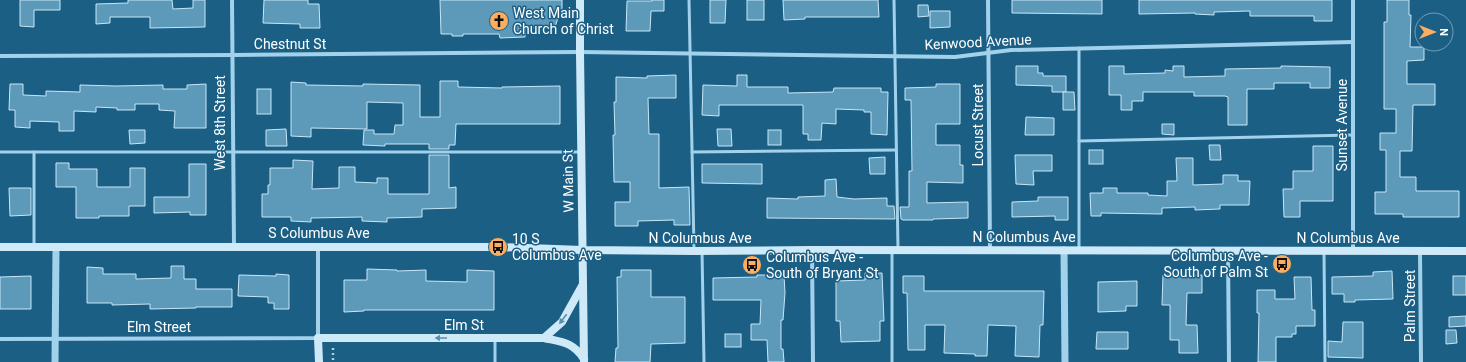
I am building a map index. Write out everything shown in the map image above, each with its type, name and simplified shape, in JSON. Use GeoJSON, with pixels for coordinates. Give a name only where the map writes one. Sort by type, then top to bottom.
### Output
{"type":"FeatureCollection","features":[{"type":"Feature","properties":{"kind":"main road","name":"W Main St"},"geometry":{"type":"LineString","coordinates":[[580,0],[584,361]]}},
{"type":"Feature","properties":{"kind":"main road","name":"S Columbus Ave"},"geometry":{"type":"LineString","coordinates":[[0,246],[498,246],[582,250]]}},
{"type":"Feature","properties":{"kind":"main road","name":"N Columbus Ave"},"geometry":{"type":"LineString","coordinates":[[582,250],[1079,250],[1228,252],[1353,250],[1466,251]]}},
{"type":"Feature","properties":{"kind":"main road"},"geometry":{"type":"LineString","coordinates":[[544,338],[562,322],[583,286]]}},
{"type":"Feature","properties":{"kind":"main road","name":"Elm St"},"geometry":{"type":"LineString","coordinates":[[318,338],[544,338],[568,343],[577,349],[584,361]]}},
{"type":"Feature","properties":{"kind":"main road"},"geometry":{"type":"LineString","coordinates":[[318,338],[319,362]]}},
{"type":"Feature","properties":{"kind":"street","name":"West 8th Street"},"geometry":{"type":"LineString","coordinates":[[232,0],[234,246]]}},
{"type":"Feature","properties":{"kind":"street","name":"Locust Street"},"geometry":{"type":"LineString","coordinates":[[988,0],[990,250]]}},
{"type":"Feature","properties":{"kind":"street","name":"Sunset Avenue"},"geometry":{"type":"LineString","coordinates":[[1353,0],[1353,250]]}},
{"type":"Feature","properties":{"kind":"street","name":"Kenwood Avenue"},"geometry":{"type":"LineString","coordinates":[[580,52],[955,56],[1010,50],[1353,42]]}},
{"type":"Feature","properties":{"kind":"street","name":"Chestnut St"},"geometry":{"type":"LineString","coordinates":[[0,56],[580,52]]}},
{"type":"Feature","properties":{"kind":"street"},"geometry":{"type":"LineString","coordinates":[[318,246],[318,338]]}},
{"type":"Feature","properties":{"kind":"street"},"geometry":{"type":"LineString","coordinates":[[55,362],[56,247]]}},
{"type":"Feature","properties":{"kind":"street"},"geometry":{"type":"LineString","coordinates":[[812,250],[812,362]]}},
{"type":"Feature","properties":{"kind":"street"},"geometry":{"type":"LineString","coordinates":[[1064,250],[1065,362]]}},
{"type":"Feature","properties":{"kind":"street","name":"Palm Street"},"geometry":{"type":"LineString","coordinates":[[1420,251],[1421,362]]}},
{"type":"Feature","properties":{"kind":"street"},"geometry":{"type":"LineString","coordinates":[[1228,252],[1229,362]]}},
{"type":"Feature","properties":{"kind":"street","name":"Elm Street"},"geometry":{"type":"LineString","coordinates":[[0,339],[318,338]]}},
{"type":"Feature","properties":{"kind":"lane"},"geometry":{"type":"LineString","coordinates":[[689,0],[692,152],[704,362]]}},
{"type":"Feature","properties":{"kind":"lane"},"geometry":{"type":"LineString","coordinates":[[892,362],[896,150],[894,0]]}},
{"type":"Feature","properties":{"kind":"lane"},"geometry":{"type":"LineString","coordinates":[[1079,48],[1079,250]]}},
{"type":"Feature","properties":{"kind":"lane"},"geometry":{"type":"LineString","coordinates":[[1079,141],[1353,135]]}},
{"type":"Feature","properties":{"kind":"lane"},"geometry":{"type":"LineString","coordinates":[[692,152],[896,150]]}},
{"type":"Feature","properties":{"kind":"lane"},"geometry":{"type":"LineString","coordinates":[[0,152],[581,152]]}},
{"type":"Feature","properties":{"kind":"lane"},"geometry":{"type":"LineString","coordinates":[[34,152],[34,246]]}},
{"type":"Feature","properties":{"kind":"lane"},"geometry":{"type":"LineString","coordinates":[[1324,251],[1325,362]]}},
{"type":"Feature","properties":{"kind":"lane"},"geometry":{"type":"LineString","coordinates":[[495,338],[495,362]]}},
{"type":"Feature","properties":{"kind":"building"},"geometry":{"type":"Polygon","coordinates":[[[20,0],[60,0],[60,10],[34,10],[34,27],[20,26],[20,0]]]}},
{"type":"Feature","properties":{"kind":"building"},"geometry":{"type":"Polygon","coordinates":[[[128,0],[172,0],[173,9],[193,8],[193,0],[205,0],[205,27],[150,28],[150,17],[110,17],[110,23],[96,24],[96,4],[128,3],[128,0]]]}},
{"type":"Feature","properties":{"kind":"building"},"geometry":{"type":"Polygon","coordinates":[[[264,0],[308,0],[308,4],[319,4],[320,28],[300,28],[300,24],[263,23],[264,0]]]}},
{"type":"Feature","properties":{"kind":"building","name":"West Main Church of Christ"},"geometry":{"type":"Polygon","coordinates":[[[440,0],[562,0],[562,15],[559,15],[555,27],[525,28],[525,37],[500,38],[499,34],[463,34],[463,36],[452,36],[452,34],[441,34],[440,0]]]}},
{"type":"Feature","properties":{"kind":"building"},"geometry":{"type":"Polygon","coordinates":[[[664,0],[664,11],[651,11],[650,31],[626,31],[627,1],[664,0]]]}},
{"type":"Feature","properties":{"kind":"building"},"geometry":{"type":"Polygon","coordinates":[[[710,0],[726,0],[725,23],[710,23],[710,0]]]}},
{"type":"Feature","properties":{"kind":"building"},"geometry":{"type":"Polygon","coordinates":[[[747,0],[764,0],[764,20],[747,20],[747,0]]]}},
{"type":"Feature","properties":{"kind":"building"},"geometry":{"type":"Polygon","coordinates":[[[783,0],[878,0],[879,17],[805,17],[805,19],[784,20],[783,0]]]}},
{"type":"Feature","properties":{"kind":"building"},"geometry":{"type":"Polygon","coordinates":[[[1012,0],[1102,0],[1102,14],[1012,13],[1012,0]]]}},
{"type":"Feature","properties":{"kind":"building"},"geometry":{"type":"Polygon","coordinates":[[[1139,0],[1332,0],[1332,21],[1314,21],[1314,16],[1250,16],[1250,11],[1214,12],[1214,15],[1195,13],[1139,14],[1139,0]]]}},
{"type":"Feature","properties":{"kind":"building"},"geometry":{"type":"Polygon","coordinates":[[[1387,0],[1409,0],[1409,15],[1411,15],[1410,47],[1414,47],[1414,52],[1424,52],[1424,60],[1407,61],[1407,84],[1435,84],[1435,105],[1413,105],[1412,151],[1400,151],[1400,177],[1416,177],[1416,191],[1459,191],[1459,217],[1403,217],[1403,214],[1375,214],[1375,192],[1386,192],[1386,150],[1380,150],[1380,133],[1396,133],[1396,109],[1384,109],[1384,22],[1387,22],[1387,0]]]}},
{"type":"Feature","properties":{"kind":"building"},"geometry":{"type":"Polygon","coordinates":[[[918,5],[928,5],[929,16],[918,17],[918,5]]]}},
{"type":"Feature","properties":{"kind":"building"},"geometry":{"type":"Polygon","coordinates":[[[930,11],[950,11],[950,27],[930,28],[930,11]]]}},
{"type":"Feature","properties":{"kind":"building"},"geometry":{"type":"Polygon","coordinates":[[[1016,66],[1038,66],[1038,73],[1043,73],[1043,76],[1066,76],[1066,92],[1052,92],[1052,86],[1016,85],[1016,66]]]}},
{"type":"Feature","properties":{"kind":"building"},"geometry":{"type":"Polygon","coordinates":[[[1109,66],[1124,66],[1124,74],[1165,73],[1165,70],[1173,71],[1173,66],[1184,66],[1184,77],[1225,76],[1225,69],[1281,68],[1281,66],[1330,67],[1330,88],[1310,88],[1310,83],[1274,83],[1274,89],[1247,89],[1247,125],[1228,125],[1228,97],[1225,96],[1194,96],[1194,92],[1143,92],[1143,101],[1132,101],[1132,110],[1121,110],[1121,95],[1109,95],[1109,66]]]}},
{"type":"Feature","properties":{"kind":"building"},"geometry":{"type":"Polygon","coordinates":[[[676,75],[676,98],[648,98],[649,134],[659,134],[659,188],[689,187],[690,225],[674,225],[674,220],[638,221],[638,226],[615,226],[615,202],[630,202],[630,182],[614,182],[613,135],[615,135],[614,102],[616,102],[616,77],[647,78],[647,76],[676,75]]]}},
{"type":"Feature","properties":{"kind":"building"},"geometry":{"type":"Polygon","coordinates":[[[737,75],[747,75],[747,87],[788,87],[788,93],[833,92],[834,88],[881,88],[881,92],[888,92],[887,135],[871,134],[871,112],[864,112],[864,110],[836,109],[836,124],[822,123],[821,140],[808,140],[808,134],[803,134],[803,105],[719,105],[719,116],[702,115],[703,85],[737,86],[737,75]]]}},
{"type":"Feature","properties":{"kind":"building"},"geometry":{"type":"Polygon","coordinates":[[[440,81],[458,81],[458,87],[502,88],[560,86],[560,124],[456,124],[455,145],[449,145],[449,149],[429,149],[429,144],[385,144],[385,146],[363,145],[364,130],[374,130],[374,134],[394,134],[395,125],[403,125],[403,103],[367,102],[367,129],[311,128],[311,137],[291,136],[291,82],[306,83],[306,85],[420,85],[420,117],[440,117],[440,81]]]}},
{"type":"Feature","properties":{"kind":"building"},"geometry":{"type":"Polygon","coordinates":[[[10,84],[23,84],[23,95],[46,96],[46,91],[80,92],[80,85],[163,85],[163,89],[187,89],[187,85],[206,84],[206,128],[174,128],[175,111],[159,110],[159,104],[135,104],[135,110],[117,110],[117,108],[96,107],[96,112],[74,111],[74,131],[59,131],[59,122],[30,121],[30,128],[15,127],[15,110],[9,110],[10,84]]]}},
{"type":"Feature","properties":{"kind":"building"},"geometry":{"type":"Polygon","coordinates":[[[936,84],[960,84],[960,124],[936,124],[936,145],[960,145],[960,165],[963,165],[963,183],[927,182],[927,203],[968,202],[968,218],[903,220],[901,219],[900,207],[909,207],[909,171],[912,171],[911,100],[905,100],[905,88],[936,87],[936,84]]]}},
{"type":"Feature","properties":{"kind":"building"},"geometry":{"type":"Polygon","coordinates":[[[257,89],[271,89],[271,114],[257,114],[257,89]]]}},
{"type":"Feature","properties":{"kind":"building"},"geometry":{"type":"Polygon","coordinates":[[[1063,92],[1074,92],[1075,110],[1063,110],[1063,92]]]}},
{"type":"Feature","properties":{"kind":"building"},"geometry":{"type":"Polygon","coordinates":[[[1026,117],[1054,118],[1054,135],[1025,135],[1026,117]]]}},
{"type":"Feature","properties":{"kind":"building"},"geometry":{"type":"Polygon","coordinates":[[[1162,124],[1174,124],[1174,135],[1162,134],[1162,124]]]}},
{"type":"Feature","properties":{"kind":"building"},"geometry":{"type":"Polygon","coordinates":[[[286,129],[287,146],[266,146],[266,130],[286,129]]]}},
{"type":"Feature","properties":{"kind":"building"},"geometry":{"type":"Polygon","coordinates":[[[717,129],[731,129],[732,146],[718,146],[717,129]]]}},
{"type":"Feature","properties":{"kind":"building"},"geometry":{"type":"Polygon","coordinates":[[[129,130],[145,130],[145,143],[130,144],[129,130]]]}},
{"type":"Feature","properties":{"kind":"building"},"geometry":{"type":"Polygon","coordinates":[[[768,130],[781,130],[781,145],[768,145],[768,130]]]}},
{"type":"Feature","properties":{"kind":"building"},"geometry":{"type":"Polygon","coordinates":[[[1209,145],[1220,145],[1221,160],[1210,160],[1209,145]]]}},
{"type":"Feature","properties":{"kind":"building"},"geometry":{"type":"Polygon","coordinates":[[[1313,146],[1333,146],[1333,201],[1300,201],[1300,217],[1284,217],[1283,189],[1293,189],[1293,171],[1313,171],[1313,146]]]}},
{"type":"Feature","properties":{"kind":"building"},"geometry":{"type":"Polygon","coordinates":[[[1089,150],[1103,150],[1103,164],[1089,164],[1089,150]]]}},
{"type":"Feature","properties":{"kind":"building"},"geometry":{"type":"Polygon","coordinates":[[[429,155],[449,155],[449,188],[456,187],[456,208],[422,209],[422,217],[387,218],[387,222],[362,221],[362,217],[311,218],[311,222],[291,221],[291,217],[262,217],[262,194],[268,194],[268,185],[270,185],[270,168],[293,168],[293,160],[313,161],[312,189],[339,188],[339,167],[355,167],[355,182],[377,183],[377,178],[388,178],[388,194],[429,194],[429,155]]]}},
{"type":"Feature","properties":{"kind":"building"},"geometry":{"type":"Polygon","coordinates":[[[1015,155],[1052,155],[1052,171],[1033,171],[1034,185],[1016,184],[1015,155]]]}},
{"type":"Feature","properties":{"kind":"building"},"geometry":{"type":"Polygon","coordinates":[[[885,157],[885,174],[870,174],[869,158],[885,157]]]}},
{"type":"Feature","properties":{"kind":"building"},"geometry":{"type":"Polygon","coordinates":[[[1176,158],[1193,158],[1193,185],[1223,184],[1223,175],[1238,175],[1238,181],[1250,181],[1249,205],[1220,205],[1220,209],[1195,210],[1195,207],[1162,208],[1162,214],[1101,213],[1101,216],[1091,216],[1090,193],[1103,193],[1103,188],[1117,188],[1117,193],[1148,193],[1148,195],[1167,196],[1167,181],[1177,181],[1176,158]]]}},
{"type":"Feature","properties":{"kind":"building"},"geometry":{"type":"Polygon","coordinates":[[[56,163],[69,163],[69,169],[97,169],[97,187],[130,187],[130,168],[145,168],[145,206],[129,206],[129,216],[76,218],[76,187],[56,187],[56,163]]]}},
{"type":"Feature","properties":{"kind":"building"},"geometry":{"type":"Polygon","coordinates":[[[189,164],[206,164],[206,215],[190,215],[190,212],[154,213],[154,197],[189,197],[189,164]]]}},
{"type":"Feature","properties":{"kind":"building"},"geometry":{"type":"Polygon","coordinates":[[[702,164],[762,164],[762,184],[702,183],[702,164]]]}},
{"type":"Feature","properties":{"kind":"building"},"geometry":{"type":"Polygon","coordinates":[[[836,179],[837,197],[854,199],[887,198],[887,206],[894,206],[895,219],[767,218],[767,198],[798,199],[798,197],[825,196],[825,180],[836,179]]]}},
{"type":"Feature","properties":{"kind":"building"},"geometry":{"type":"Polygon","coordinates":[[[9,188],[31,188],[31,215],[10,216],[9,188]]]}},
{"type":"Feature","properties":{"kind":"building"},"geometry":{"type":"Polygon","coordinates":[[[1038,197],[1068,197],[1068,220],[1055,220],[1055,216],[1012,217],[1012,202],[1038,201],[1038,197]]]}},
{"type":"Feature","properties":{"kind":"building"},"geometry":{"type":"Polygon","coordinates":[[[171,266],[184,266],[184,279],[196,279],[196,289],[232,289],[232,307],[150,309],[150,304],[112,305],[112,303],[87,303],[87,267],[103,268],[103,274],[136,274],[136,279],[171,278],[171,266]]]}},
{"type":"Feature","properties":{"kind":"building"},"geometry":{"type":"Polygon","coordinates":[[[367,269],[397,271],[426,270],[426,281],[467,282],[467,270],[494,271],[494,310],[364,310],[344,312],[344,280],[367,280],[367,269]]]}},
{"type":"Feature","properties":{"kind":"building"},"geometry":{"type":"Polygon","coordinates":[[[621,270],[651,270],[651,297],[685,297],[685,343],[651,344],[650,362],[615,362],[616,348],[618,348],[617,277],[621,277],[621,270]]]}},
{"type":"Feature","properties":{"kind":"building"},"geometry":{"type":"Polygon","coordinates":[[[1392,271],[1393,299],[1355,300],[1355,302],[1344,302],[1344,294],[1332,294],[1332,277],[1373,276],[1373,272],[1392,271]]]}},
{"type":"Feature","properties":{"kind":"building"},"geometry":{"type":"Polygon","coordinates":[[[865,273],[882,273],[884,321],[880,321],[880,341],[841,342],[840,321],[836,321],[836,281],[865,280],[865,273]]]}},
{"type":"Feature","properties":{"kind":"building"},"geometry":{"type":"Polygon","coordinates":[[[276,274],[289,275],[289,309],[274,309],[274,303],[268,303],[268,297],[238,296],[239,275],[276,276],[276,274]]]}},
{"type":"Feature","properties":{"kind":"building"},"geometry":{"type":"Polygon","coordinates":[[[757,275],[784,275],[785,293],[783,320],[781,320],[781,349],[783,349],[784,362],[768,362],[767,340],[751,340],[751,324],[760,324],[761,300],[713,300],[713,278],[757,277],[757,275]]]}},
{"type":"Feature","properties":{"kind":"building"},"geometry":{"type":"Polygon","coordinates":[[[1163,275],[1202,275],[1202,293],[1187,293],[1186,325],[1197,325],[1198,353],[1179,353],[1179,340],[1170,340],[1170,305],[1162,305],[1163,275]]]}},
{"type":"Feature","properties":{"kind":"building"},"geometry":{"type":"Polygon","coordinates":[[[31,276],[31,309],[0,309],[0,277],[31,276]]]}},
{"type":"Feature","properties":{"kind":"building"},"geometry":{"type":"Polygon","coordinates":[[[903,276],[924,276],[924,291],[1044,291],[1043,325],[1040,325],[1039,357],[1015,356],[1016,326],[988,325],[987,356],[944,353],[945,325],[925,325],[925,350],[908,350],[907,293],[903,293],[903,276]]]}},
{"type":"Feature","properties":{"kind":"building"},"geometry":{"type":"Polygon","coordinates":[[[1453,276],[1466,276],[1466,295],[1453,295],[1453,276]]]}},
{"type":"Feature","properties":{"kind":"building"},"geometry":{"type":"Polygon","coordinates":[[[1294,277],[1311,277],[1312,310],[1315,310],[1315,326],[1296,326],[1296,334],[1292,334],[1292,337],[1276,337],[1276,362],[1258,362],[1259,313],[1257,313],[1257,290],[1275,290],[1275,299],[1295,299],[1294,277]]]}},
{"type":"Feature","properties":{"kind":"building"},"geometry":{"type":"Polygon","coordinates":[[[1137,281],[1137,306],[1126,306],[1126,311],[1098,312],[1098,282],[1137,281]]]}},
{"type":"Feature","properties":{"kind":"building"},"geometry":{"type":"Polygon","coordinates":[[[1466,316],[1466,326],[1449,327],[1449,317],[1466,316]]]}},
{"type":"Feature","properties":{"kind":"building"},"geometry":{"type":"Polygon","coordinates":[[[1343,322],[1363,322],[1363,358],[1328,357],[1328,341],[1342,342],[1343,322]]]}},
{"type":"Feature","properties":{"kind":"building"},"geometry":{"type":"Polygon","coordinates":[[[1446,330],[1456,330],[1457,343],[1446,344],[1446,330]]]}},
{"type":"Feature","properties":{"kind":"building"},"geometry":{"type":"Polygon","coordinates":[[[1097,332],[1128,332],[1128,349],[1096,349],[1097,332]]]}},
{"type":"Feature","properties":{"kind":"building"},"geometry":{"type":"Polygon","coordinates":[[[725,334],[741,334],[741,347],[725,347],[725,334]]]}},
{"type":"Feature","properties":{"kind":"place","name":"West Main Church of Christ"},"geometry":{"type":"Point","coordinates":[499,21]}},
{"type":"Feature","properties":{"kind":"place","name":"10 S Columbus Ave"},"geometry":{"type":"Point","coordinates":[498,247]}},
{"type":"Feature","properties":{"kind":"place","name":"Columbus Ave - South of Palm St"},"geometry":{"type":"Point","coordinates":[1282,264]}},
{"type":"Feature","properties":{"kind":"place","name":"Columbus Ave - South of Bryant St"},"geometry":{"type":"Point","coordinates":[752,265]}}]}
